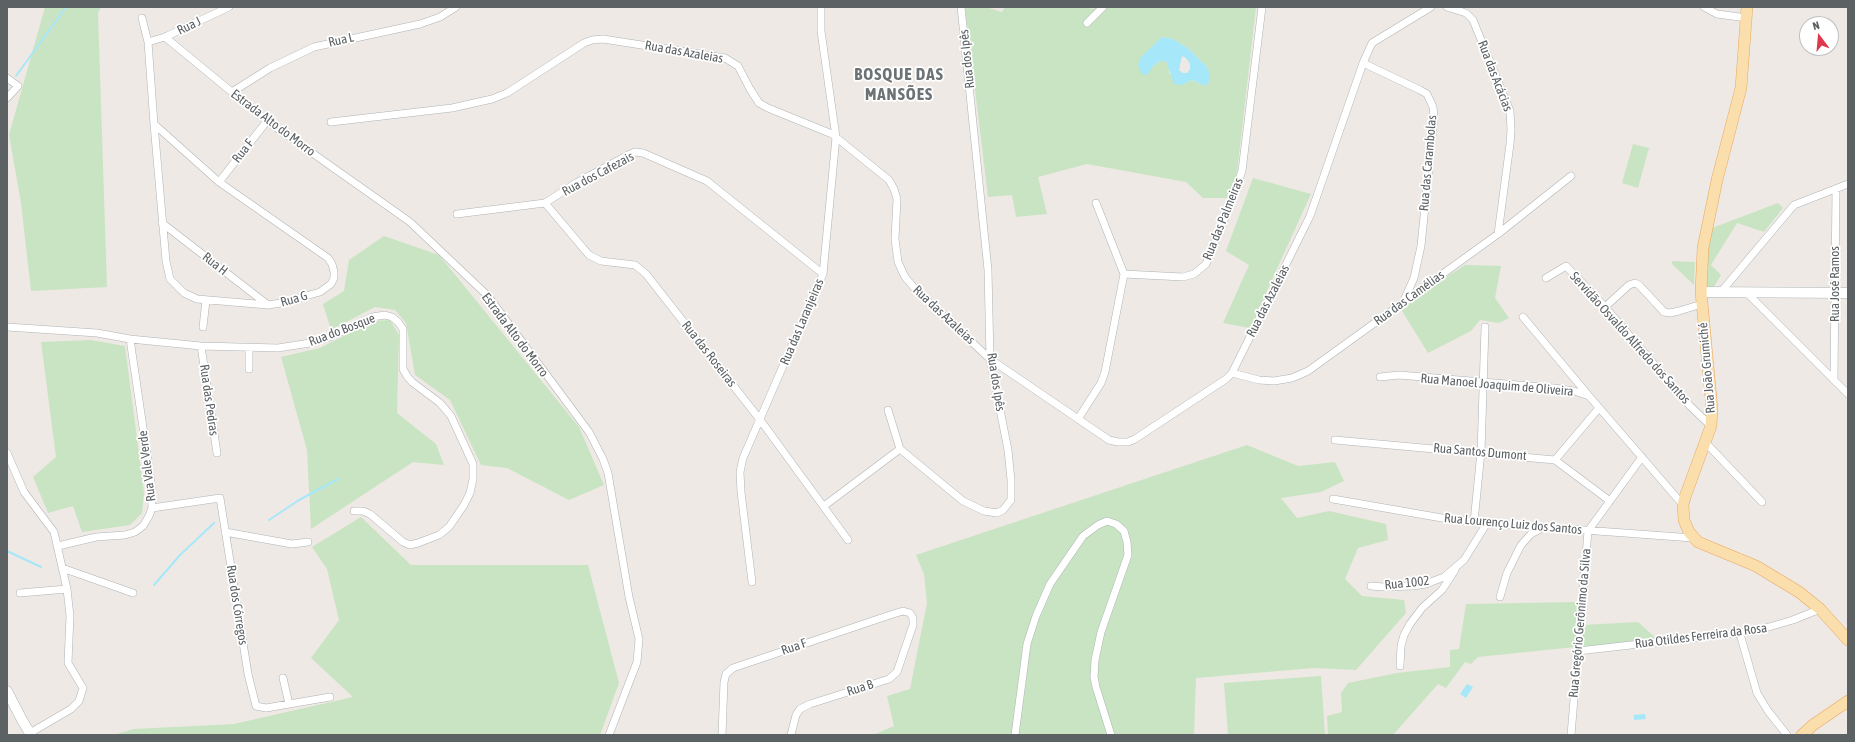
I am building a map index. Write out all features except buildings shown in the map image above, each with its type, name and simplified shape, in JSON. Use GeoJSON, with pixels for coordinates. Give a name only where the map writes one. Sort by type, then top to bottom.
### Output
{"type":"FeatureCollection","features":[{"type":"Feature","properties":{"kind":"main road","name":"Rua João Grumiché"},"geometry":{"type":"LineString","coordinates":[[1693,538],[1686,526],[1683,505],[1690,480],[1706,443],[1711,426],[1712,409],[1701,298],[1701,271],[1705,233],[1741,88],[1747,12]]}},
{"type":"Feature","properties":{"kind":"main road"},"geometry":{"type":"LineString","coordinates":[[1693,538],[1707,547],[1756,566],[1799,592],[1820,609],[1848,640]]}},
{"type":"Feature","properties":{"kind":"main road"},"geometry":{"type":"LineString","coordinates":[[1802,735],[1813,724],[1847,706]]}},
{"type":"Feature","properties":{"kind":"street","name":"Rua J"},"geometry":{"type":"LineString","coordinates":[[148,42],[165,37],[229,7]]}},
{"type":"Feature","properties":{"kind":"street","name":"Rua L"},"geometry":{"type":"LineString","coordinates":[[232,92],[270,68],[314,47],[420,24],[440,16],[455,7]]}},
{"type":"Feature","properties":{"kind":"street","name":"Rua das Laranjeiras"},"geometry":{"type":"LineString","coordinates":[[752,582],[740,492],[740,472],[743,458],[761,421],[823,274],[836,137],[821,31],[821,7]]}},
{"type":"Feature","properties":{"kind":"street","name":"Rua dos Ipês"},"geometry":{"type":"LineString","coordinates":[[900,449],[964,501],[991,514],[1003,510],[1008,506],[1011,500],[1008,450],[990,359],[988,270],[961,7]]}},
{"type":"Feature","properties":{"kind":"street"},"geometry":{"type":"LineString","coordinates":[[1087,23],[1103,7]]}},
{"type":"Feature","properties":{"kind":"street","name":"Rua das Palmeiras"},"geometry":{"type":"LineString","coordinates":[[1124,274],[1183,277],[1194,274],[1206,264],[1242,171],[1262,7]]}},
{"type":"Feature","properties":{"kind":"street","name":"Rua das Azaleias"},"geometry":{"type":"LineString","coordinates":[[331,122],[452,108],[492,99],[507,93],[592,40],[603,39],[725,58],[738,66],[759,103],[824,130],[836,137],[889,180],[897,199],[895,239],[898,262],[905,277],[917,291],[990,359],[1109,440],[1128,442],[1135,439],[1226,380],[1232,373],[1310,216],[1363,63],[1372,43],[1431,7]]}},
{"type":"Feature","properties":{"kind":"street","name":"Rua das Acácias"},"geometry":{"type":"LineString","coordinates":[[1447,7],[1466,13],[1473,20],[1510,110],[1510,144],[1498,234]]}},
{"type":"Feature","properties":{"kind":"street"},"geometry":{"type":"LineString","coordinates":[[1704,7],[1717,14],[1747,12]]}},
{"type":"Feature","properties":{"kind":"street","name":"Rua G"},"geometry":{"type":"LineString","coordinates":[[142,18],[148,42],[154,124],[162,223],[166,261],[170,279],[177,288],[189,296],[206,300],[268,305],[281,303],[326,289],[334,278],[332,264],[322,253],[219,182],[154,124]]}},
{"type":"Feature","properties":{"kind":"street","name":"Estrada Alto do Morro"},"geometry":{"type":"LineString","coordinates":[[165,37],[267,121],[410,222],[488,296],[596,444],[608,473],[629,597],[639,639],[637,662],[609,735]]}},
{"type":"Feature","properties":{"kind":"street","name":"Rua das Carambolas"},"geometry":{"type":"LineString","coordinates":[[1363,63],[1420,90],[1431,100],[1433,107],[1434,117],[1421,246],[1414,278],[1404,300]]}},
{"type":"Feature","properties":{"kind":"street"},"geometry":{"type":"LineString","coordinates":[[7,78],[18,86],[7,98]]}},
{"type":"Feature","properties":{"kind":"street","name":"Rua F"},"geometry":{"type":"LineString","coordinates":[[219,182],[267,121]]}},
{"type":"Feature","properties":{"kind":"street","name":"Rua dos Cafezais"},"geometry":{"type":"LineString","coordinates":[[457,214],[545,203],[576,183],[628,155],[635,152],[643,153],[707,181],[823,274]]}},
{"type":"Feature","properties":{"kind":"street","name":"Rua das Camélias"},"geometry":{"type":"LineString","coordinates":[[1232,373],[1266,381],[1282,380],[1300,375],[1321,362],[1404,300],[1498,234],[1571,176]]}},
{"type":"Feature","properties":{"kind":"street"},"geometry":{"type":"LineString","coordinates":[[1720,293],[1794,205],[1848,184]]}},
{"type":"Feature","properties":{"kind":"street","name":"Rua José Ramos"},"geometry":{"type":"LineString","coordinates":[[1834,380],[1836,189]]}},
{"type":"Feature","properties":{"kind":"street","name":"Rua das Roseiras"},"geometry":{"type":"LineString","coordinates":[[545,203],[583,249],[595,259],[629,264],[640,268],[761,421],[848,540]]}},
{"type":"Feature","properties":{"kind":"street"},"geometry":{"type":"LineString","coordinates":[[1078,419],[1101,384],[1105,372],[1124,274],[1096,203]]}},
{"type":"Feature","properties":{"kind":"street","name":"Rua H"},"geometry":{"type":"LineString","coordinates":[[162,223],[268,305]]}},
{"type":"Feature","properties":{"kind":"street","name":"Servidão Osvaldo Alfredo dos Santos"},"geometry":{"type":"LineString","coordinates":[[1546,278],[1566,266],[1605,307],[1690,406],[1711,426]]}},
{"type":"Feature","properties":{"kind":"street"},"geometry":{"type":"LineString","coordinates":[[1605,307],[1629,285],[1634,283],[1639,285],[1664,312],[1675,312],[1701,298],[1720,293],[1848,293]]}},
{"type":"Feature","properties":{"kind":"street"},"geometry":{"type":"LineString","coordinates":[[1747,293],[1848,394]]}},
{"type":"Feature","properties":{"kind":"street"},"geometry":{"type":"LineString","coordinates":[[203,327],[206,300]]}},
{"type":"Feature","properties":{"kind":"street","name":"Rua do Bosque"},"geometry":{"type":"LineString","coordinates":[[7,327],[97,333],[130,339],[201,346],[282,348],[310,343],[330,337],[378,315],[385,315],[398,322],[403,329],[403,369],[412,382],[440,403],[450,416],[473,464],[473,480],[470,493],[464,505],[449,527],[439,534],[418,543],[410,545],[403,542],[370,514],[363,511],[354,512]]}},
{"type":"Feature","properties":{"kind":"street"},"geometry":{"type":"LineString","coordinates":[[1523,317],[1589,396]]}},
{"type":"Feature","properties":{"kind":"street"},"geometry":{"type":"LineString","coordinates":[[1474,522],[1481,452],[1482,383],[1485,327]]}},
{"type":"Feature","properties":{"kind":"street","name":"Rua Vale Verde"},"geometry":{"type":"LineString","coordinates":[[58,546],[96,536],[125,535],[135,532],[146,523],[152,508],[151,482],[130,339]]}},
{"type":"Feature","properties":{"kind":"street","name":"Rua das Pedras"},"geometry":{"type":"LineString","coordinates":[[201,346],[217,453]]}},
{"type":"Feature","properties":{"kind":"street"},"geometry":{"type":"LineString","coordinates":[[249,348],[249,369]]}},
{"type":"Feature","properties":{"kind":"street","name":"Rua Manoel Joaquim de Oliveira"},"geometry":{"type":"LineString","coordinates":[[1380,377],[1399,376],[1554,388],[1574,391],[1589,396],[1683,505]]}},
{"type":"Feature","properties":{"kind":"street"},"geometry":{"type":"LineString","coordinates":[[1599,408],[1555,460],[1610,501]]}},
{"type":"Feature","properties":{"kind":"street"},"geometry":{"type":"LineString","coordinates":[[824,506],[900,449],[888,410]]}},
{"type":"Feature","properties":{"kind":"street","name":"Rua Santos Dumont"},"geometry":{"type":"LineString","coordinates":[[1335,440],[1481,452],[1555,460]]}},
{"type":"Feature","properties":{"kind":"street"},"geometry":{"type":"LineString","coordinates":[[1706,443],[1762,502]]}},
{"type":"Feature","properties":{"kind":"street"},"geometry":{"type":"LineString","coordinates":[[7,453],[24,492],[51,526],[58,546],[67,589],[71,627],[68,663],[81,682],[83,692],[79,701],[71,709],[31,734],[7,691]]}},
{"type":"Feature","properties":{"kind":"street","name":"Rua Gregório Gerônimo da Silva"},"geometry":{"type":"LineString","coordinates":[[1571,735],[1588,531],[1642,457]]}},
{"type":"Feature","properties":{"kind":"street","name":"Rua dos Córregos"},"geometry":{"type":"LineString","coordinates":[[152,508],[220,498],[248,674],[254,701],[259,708],[330,697]]}},
{"type":"Feature","properties":{"kind":"street","name":"Rua Lourenço Luiz dos Santos"},"geometry":{"type":"LineString","coordinates":[[1333,499],[1442,518],[1474,522],[1693,538]]}},
{"type":"Feature","properties":{"kind":"street"},"geometry":{"type":"LineString","coordinates":[[1015,735],[1028,644],[1036,616],[1050,584],[1083,536],[1098,525],[1107,521],[1116,524],[1124,531],[1128,555],[1101,632],[1095,660],[1094,677],[1096,688],[1111,735]]}},
{"type":"Feature","properties":{"kind":"street","name":"Rua 1002"},"geometry":{"type":"LineString","coordinates":[[1371,586],[1392,587],[1426,584],[1444,577],[1456,568],[1467,555],[1487,522]]}},
{"type":"Feature","properties":{"kind":"street"},"geometry":{"type":"LineString","coordinates":[[1500,597],[1507,573],[1521,545],[1531,534],[1544,527]]}},
{"type":"Feature","properties":{"kind":"street"},"geometry":{"type":"LineString","coordinates":[[225,532],[292,544],[308,542]]}},
{"type":"Feature","properties":{"kind":"street"},"geometry":{"type":"LineString","coordinates":[[62,568],[133,593]]}},
{"type":"Feature","properties":{"kind":"street"},"geometry":{"type":"LineString","coordinates":[[1400,666],[1401,646],[1404,635],[1410,624],[1422,608],[1442,590],[1456,568]]}},
{"type":"Feature","properties":{"kind":"street"},"geometry":{"type":"LineString","coordinates":[[20,593],[67,589]]}},
{"type":"Feature","properties":{"kind":"street","name":"Rua Otildes Ferreira da Rosa"},"geometry":{"type":"LineString","coordinates":[[1578,651],[1740,634],[1770,628],[1820,609]]}},
{"type":"Feature","properties":{"kind":"street","name":"Rua F"},"geometry":{"type":"LineString","coordinates":[[722,735],[724,682],[726,674],[732,668],[902,611],[910,613],[913,618],[913,625]]}},
{"type":"Feature","properties":{"kind":"street","name":"Rua B"},"geometry":{"type":"LineString","coordinates":[[791,735],[796,715],[800,709],[810,704],[889,679],[897,672],[913,625]]}},
{"type":"Feature","properties":{"kind":"street"},"geometry":{"type":"LineString","coordinates":[[1740,634],[1757,693],[1768,711],[1787,735]]}},
{"type":"Feature","properties":{"kind":"street"},"geometry":{"type":"LineString","coordinates":[[283,678],[290,704]]}},
{"type":"Feature","properties":{"kind":"green space"},"geometry":{"type":"Polygon","coordinates":[[[45,7],[101,7],[98,13],[107,287],[31,291],[21,203],[9,135],[45,7]]]}},
{"type":"Feature","properties":{"kind":"green space"},"geometry":{"type":"Polygon","coordinates":[[[965,7],[986,7],[1002,12],[1005,7],[1088,7],[1091,9],[1100,7],[1256,7],[1237,172],[1229,198],[1203,198],[1186,182],[1087,164],[1038,177],[1047,214],[1016,217],[1012,195],[988,197],[965,7]],[[1162,37],[1156,43],[1152,67],[1160,61],[1166,61],[1169,66],[1169,73],[1182,85],[1192,80],[1205,86],[1208,68],[1189,49],[1173,39],[1162,37]]]}},
{"type":"Feature","properties":{"kind":"green space"},"geometry":{"type":"Polygon","coordinates":[[[1633,144],[1649,148],[1638,188],[1622,183],[1633,144]]]}},
{"type":"Feature","properties":{"kind":"green space"},"geometry":{"type":"Polygon","coordinates":[[[1253,178],[1311,194],[1250,328],[1223,323],[1249,265],[1226,251],[1253,178]]]}},
{"type":"Feature","properties":{"kind":"green space"},"geometry":{"type":"Polygon","coordinates":[[[1778,203],[1783,208],[1764,232],[1737,223],[1711,265],[1721,275],[1713,288],[1706,287],[1708,250],[1712,228],[1778,203]]]}},
{"type":"Feature","properties":{"kind":"green space"},"geometry":{"type":"Polygon","coordinates":[[[384,236],[439,255],[579,427],[604,485],[569,500],[507,468],[481,465],[450,400],[415,375],[406,323],[395,310],[375,307],[331,330],[323,304],[344,291],[349,260],[384,236]]]}},
{"type":"Feature","properties":{"kind":"green space"},"geometry":{"type":"Polygon","coordinates":[[[1672,261],[1695,262],[1694,285],[1672,264],[1672,261]]]}},
{"type":"Feature","properties":{"kind":"green space"},"geometry":{"type":"Polygon","coordinates":[[[1465,265],[1501,266],[1495,298],[1509,318],[1499,323],[1480,320],[1471,331],[1428,353],[1402,311],[1418,295],[1465,265]]]}},
{"type":"Feature","properties":{"kind":"green space"},"geometry":{"type":"Polygon","coordinates":[[[390,320],[399,335],[397,413],[436,444],[444,465],[413,462],[311,529],[307,450],[281,357],[320,348],[373,321],[390,320]]]}},
{"type":"Feature","properties":{"kind":"green space"},"geometry":{"type":"Polygon","coordinates":[[[90,340],[125,346],[144,493],[142,513],[130,525],[82,532],[73,506],[48,513],[33,477],[56,457],[41,342],[90,340]]]}},
{"type":"Feature","properties":{"kind":"green space"},"geometry":{"type":"Polygon","coordinates":[[[1247,445],[1298,466],[1335,462],[1344,481],[1321,492],[1281,498],[1297,518],[1329,511],[1386,524],[1388,540],[1358,548],[1345,579],[1362,596],[1404,600],[1406,613],[1356,670],[1314,668],[1196,678],[1194,735],[873,735],[894,726],[887,696],[910,689],[927,603],[924,574],[916,555],[1247,445]]]}},
{"type":"Feature","properties":{"kind":"green space"},"geometry":{"type":"Polygon","coordinates":[[[361,517],[411,565],[588,565],[619,683],[600,735],[113,735],[134,729],[234,724],[353,697],[311,658],[339,620],[327,569],[312,547],[361,517]]]}},
{"type":"Feature","properties":{"kind":"green space"},"geometry":{"type":"Polygon","coordinates":[[[1577,602],[1575,647],[1478,657],[1471,664],[1465,662],[1446,688],[1438,684],[1393,735],[1328,735],[1327,716],[1342,712],[1341,693],[1348,683],[1397,673],[1450,667],[1450,650],[1459,649],[1466,604],[1577,602]]]}},
{"type":"Feature","properties":{"kind":"green space"},"geometry":{"type":"Polygon","coordinates":[[[1638,622],[1658,640],[1581,648],[1583,625],[1638,622]]]}},
{"type":"Feature","properties":{"kind":"green space"},"geometry":{"type":"Polygon","coordinates":[[[1321,676],[1325,735],[1228,735],[1224,683],[1321,676]]]}},
{"type":"Feature","properties":{"kind":"water"},"geometry":{"type":"Polygon","coordinates":[[[1162,37],[1173,39],[1189,49],[1208,68],[1210,81],[1205,86],[1192,80],[1182,85],[1174,84],[1166,61],[1160,61],[1152,67],[1148,74],[1142,75],[1138,65],[1141,57],[1162,37]],[[1182,56],[1179,70],[1183,73],[1187,73],[1190,69],[1190,64],[1186,58],[1182,56]]]}},
{"type":"Feature","properties":{"kind":"water"},"geometry":{"type":"Polygon","coordinates":[[[1467,684],[1473,687],[1466,698],[1460,694],[1467,684]]]}},
{"type":"Feature","properties":{"kind":"water"},"geometry":{"type":"Polygon","coordinates":[[[1645,714],[1646,719],[1634,720],[1634,715],[1645,714]]]}},
{"type":"Feature","properties":{"kind":"waterway"},"geometry":{"type":"LineString","coordinates":[[16,76],[66,7]]}},
{"type":"Feature","properties":{"kind":"waterway"},"geometry":{"type":"LineString","coordinates":[[269,520],[299,500],[338,479]]}},
{"type":"Feature","properties":{"kind":"waterway"},"geometry":{"type":"LineString","coordinates":[[154,585],[180,555],[214,523]]}},
{"type":"Feature","properties":{"kind":"waterway"},"geometry":{"type":"LineString","coordinates":[[7,551],[41,567]]}},
{"type":"Feature","properties":{"kind":"district","name":"BOSQUE DAS MANSÕES"},"geometry":{"type":"Point","coordinates":[899,85]}}]}
